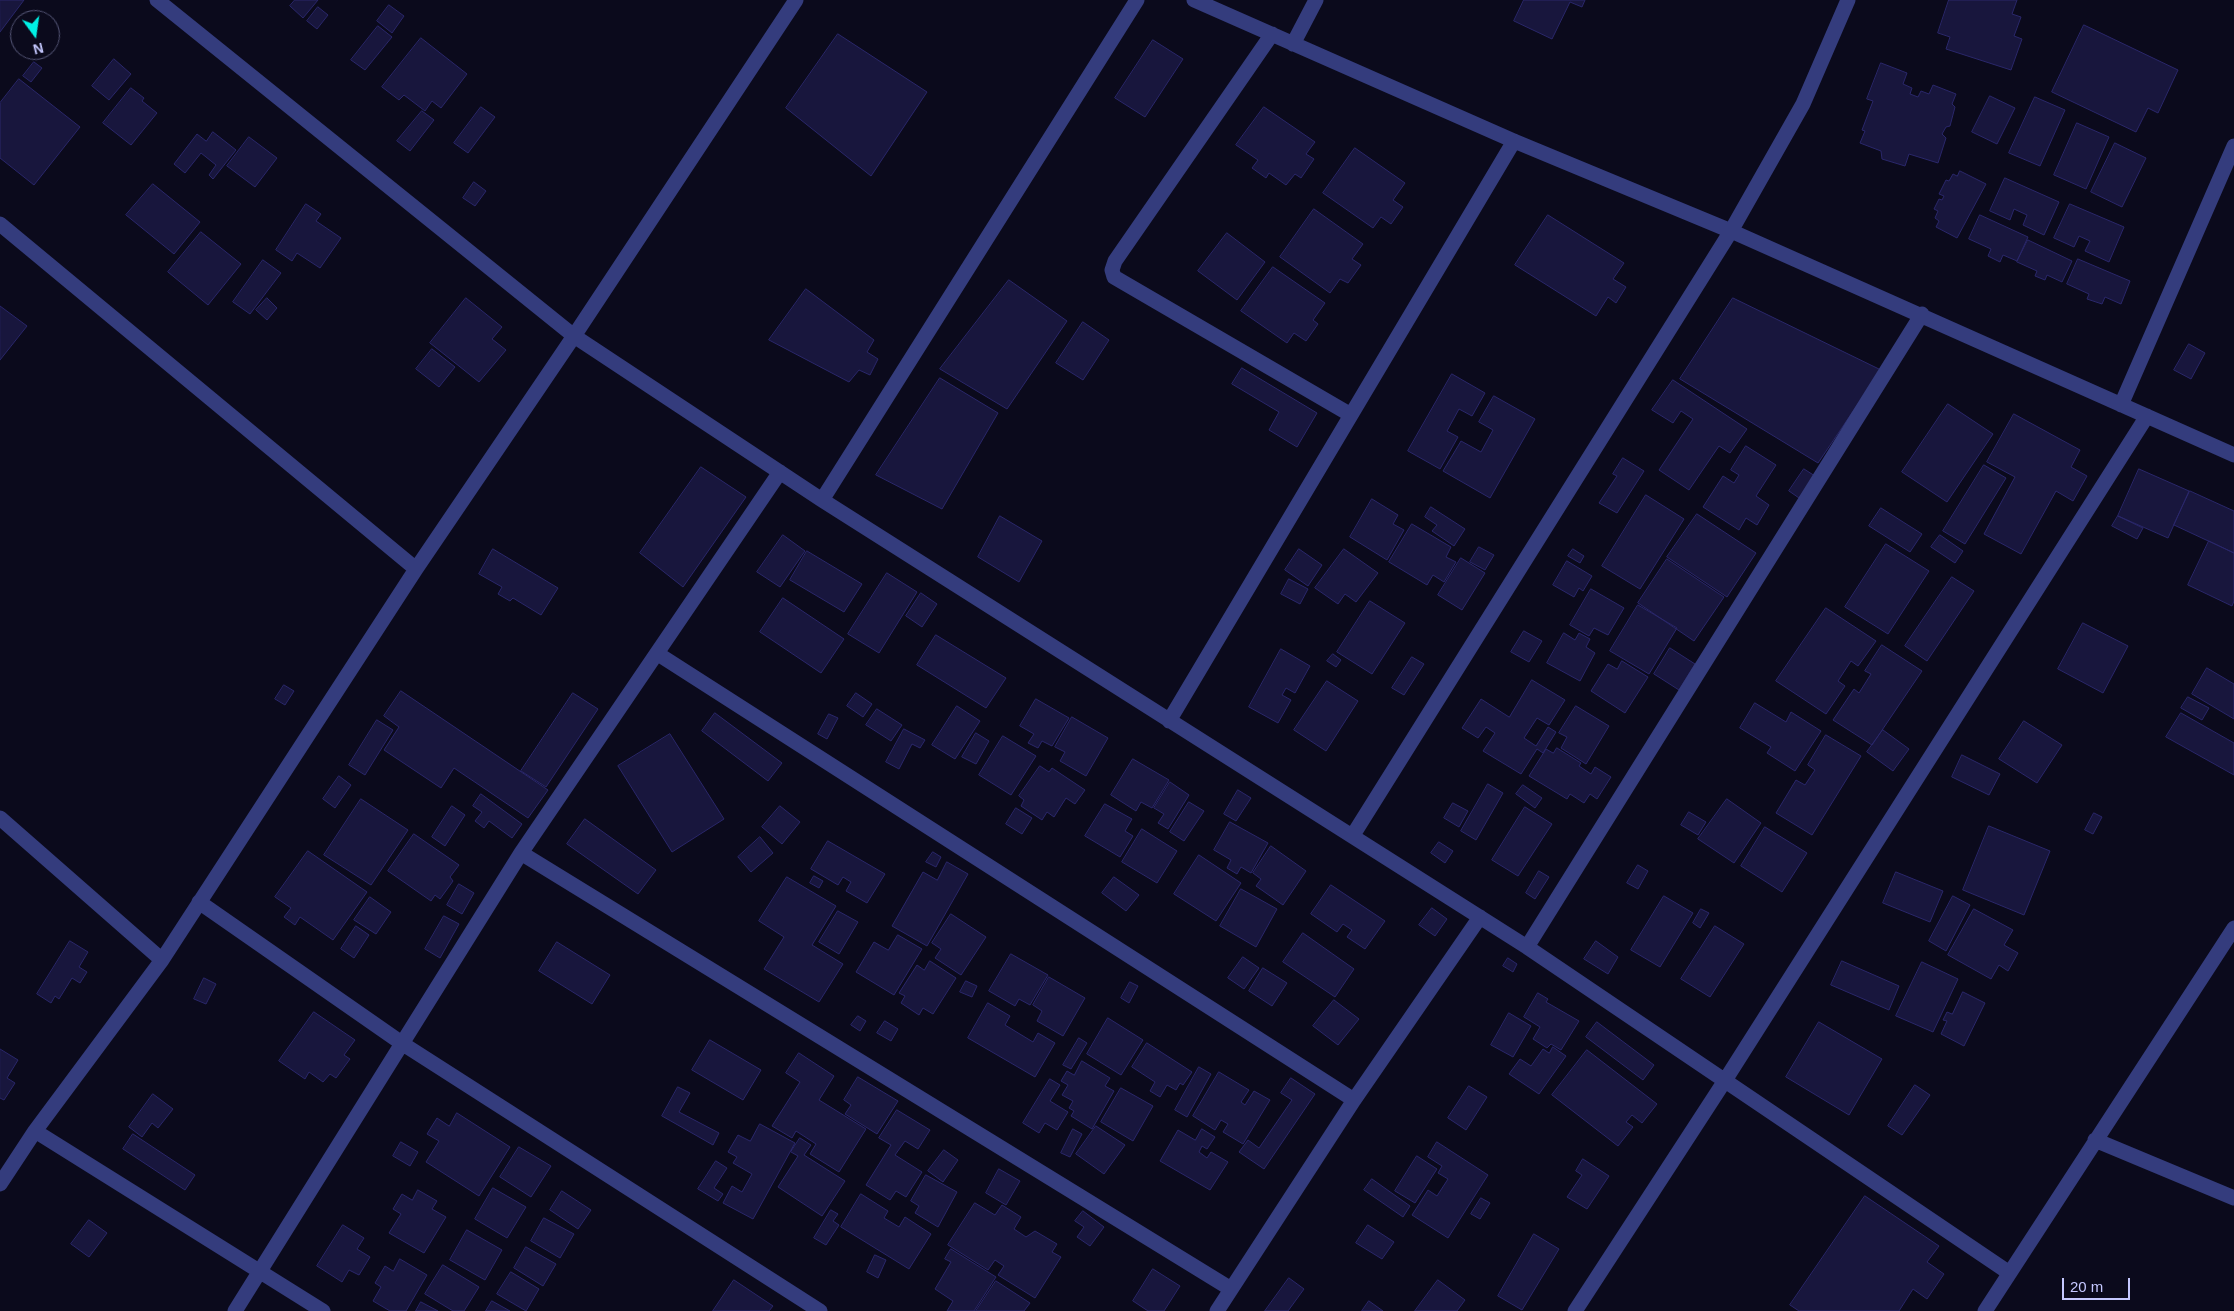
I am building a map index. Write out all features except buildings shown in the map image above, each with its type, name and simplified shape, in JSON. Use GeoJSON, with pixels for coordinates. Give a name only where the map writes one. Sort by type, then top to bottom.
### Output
{"type":"FeatureCollection","features":[{"type":"Feature","properties":{"kind":"street"},"geometry":{"type":"LineString","coordinates":[[158,0],[574,336],[822,500],[1480,917],[2008,1272]]}},
{"type":"Feature","properties":{"kind":"street"},"geometry":{"type":"LineString","coordinates":[[0,1184],[35,1131],[162,960],[416,569],[574,336],[796,0]]}},
{"type":"Feature","properties":{"kind":"street"},"geometry":{"type":"LineString","coordinates":[[822,500],[1137,0]]}},
{"type":"Feature","properties":{"kind":"street"},"geometry":{"type":"LineString","coordinates":[[1194,0],[1514,141],[1731,231],[1922,314],[2234,455]]}},
{"type":"Feature","properties":{"kind":"street"},"geometry":{"type":"LineString","coordinates":[[1293,44],[1316,0]]}},
{"type":"Feature","properties":{"kind":"street"},"geometry":{"type":"LineString","coordinates":[[1353,835],[1731,231],[1803,104],[1848,0]]}},
{"type":"Feature","properties":{"kind":"street"},"geometry":{"type":"LineString","coordinates":[[1272,34],[1115,260],[1112,270],[1114,277],[1351,415]]}},
{"type":"Feature","properties":{"kind":"street"},"geometry":{"type":"LineString","coordinates":[[1169,721],[1514,141]]}},
{"type":"Feature","properties":{"kind":"street"},"geometry":{"type":"LineString","coordinates":[[2121,405],[2234,146]]}},
{"type":"Feature","properties":{"kind":"street"},"geometry":{"type":"LineString","coordinates":[[0,224],[416,569]]}},
{"type":"Feature","properties":{"kind":"street"},"geometry":{"type":"LineString","coordinates":[[1527,948],[1922,314]]}},
{"type":"Feature","properties":{"kind":"street"},"geometry":{"type":"LineString","coordinates":[[1575,1311],[1724,1082],[2147,416]]}},
{"type":"Feature","properties":{"kind":"street"},"geometry":{"type":"LineString","coordinates":[[235,1311],[521,853],[780,472]]}},
{"type":"Feature","properties":{"kind":"street"},"geometry":{"type":"LineString","coordinates":[[658,654],[1354,1100]]}},
{"type":"Feature","properties":{"kind":"street"},"geometry":{"type":"LineString","coordinates":[[0,818],[162,960]]}},
{"type":"Feature","properties":{"kind":"street"},"geometry":{"type":"LineString","coordinates":[[521,853],[1231,1289]]}},
{"type":"Feature","properties":{"kind":"street"},"geometry":{"type":"LineString","coordinates":[[199,902],[403,1044],[820,1311]]}},
{"type":"Feature","properties":{"kind":"street"},"geometry":{"type":"LineString","coordinates":[[1217,1311],[1354,1100],[1480,917]]}},
{"type":"Feature","properties":{"kind":"street"},"geometry":{"type":"LineString","coordinates":[[1985,1311],[2008,1272],[2234,928]]}},
{"type":"Feature","properties":{"kind":"street"},"geometry":{"type":"LineString","coordinates":[[35,1131],[324,1311]]}},
{"type":"Feature","properties":{"kind":"street"},"geometry":{"type":"LineString","coordinates":[[2095,1140],[2234,1198]]}}]}
